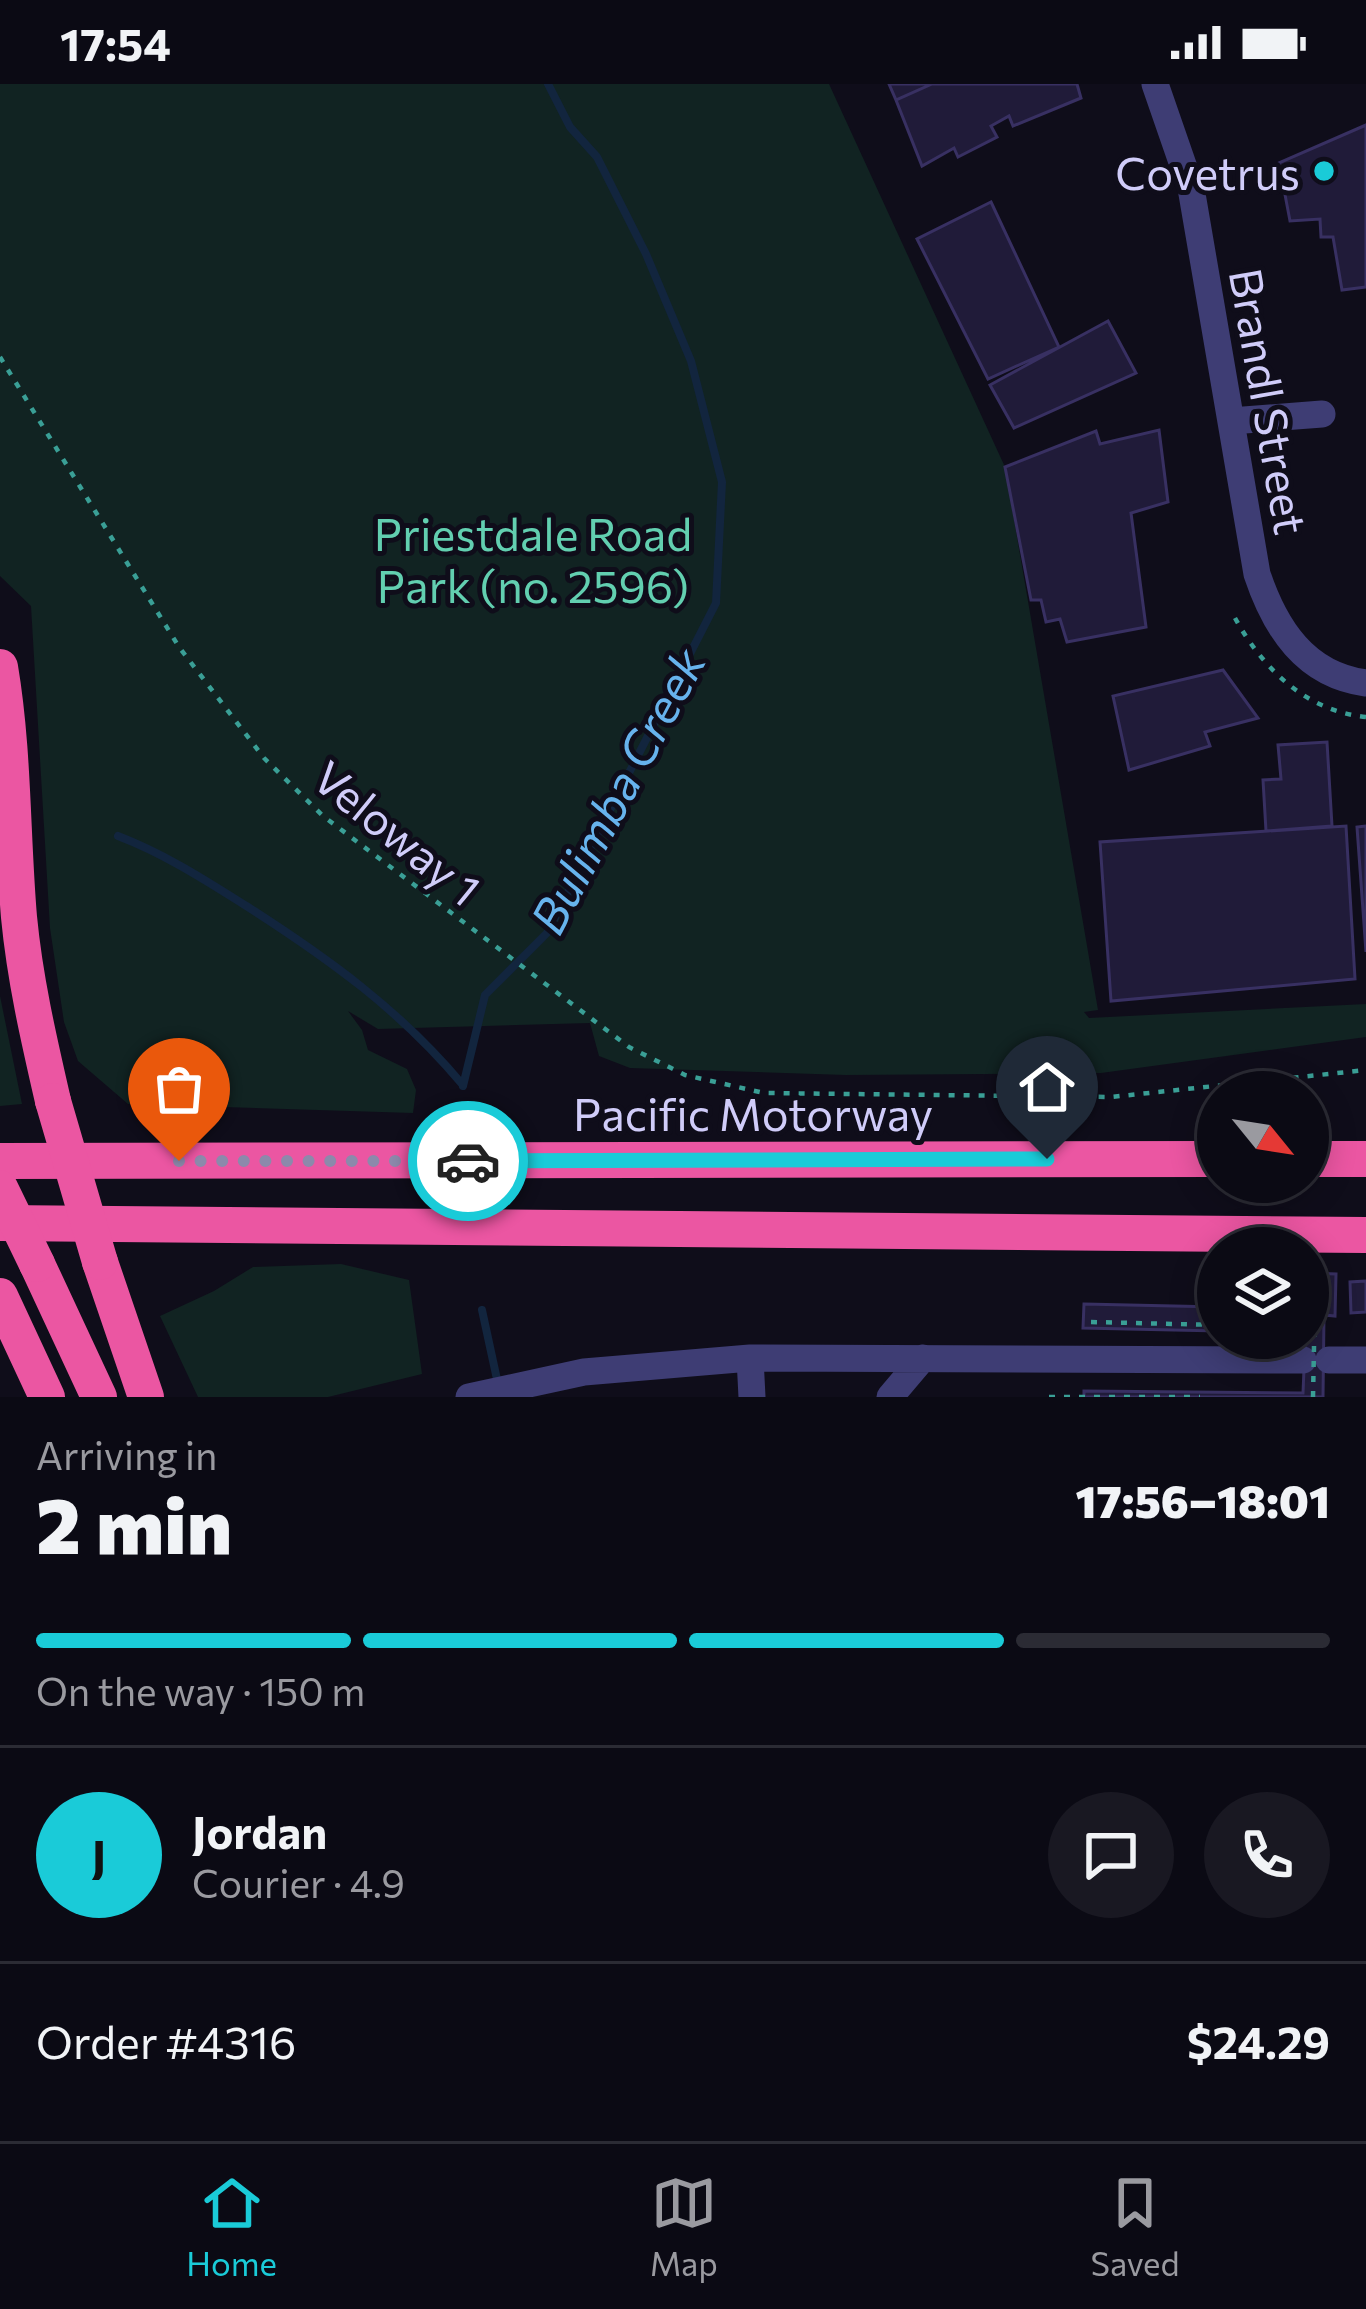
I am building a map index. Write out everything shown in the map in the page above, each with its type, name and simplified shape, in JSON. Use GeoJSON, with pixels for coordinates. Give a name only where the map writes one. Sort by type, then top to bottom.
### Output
{"type":"FeatureCollection","features":[{"type":"Feature","properties":{"kind":"highway"},"geometry":{"type":"LineString","coordinates":[[0,667],[28,992],[53,1101],[146,1397]]}},
{"type":"Feature","properties":{"kind":"highway","name":"Pacific Motorway"},"geometry":{"type":"LineString","coordinates":[[0,1161],[1197,1159]]}},
{"type":"Feature","properties":{"kind":"highway"},"geometry":{"type":"LineString","coordinates":[[1329,1160],[1366,1160]]}},
{"type":"Feature","properties":{"kind":"highway"},"geometry":{"type":"LineString","coordinates":[[0,1188],[99,1397]]}},
{"type":"Feature","properties":{"kind":"highway"},"geometry":{"type":"LineString","coordinates":[[0,1223],[1366,1235]]}},
{"type":"Feature","properties":{"kind":"highway"},"geometry":{"type":"LineString","coordinates":[[0,1296],[47,1397]]}},
{"type":"Feature","properties":{"kind":"street","name":"Brandl Street"},"geometry":{"type":"LineString","coordinates":[[1155,84],[1191,188],[1258,574],[1274,621],[1299,652],[1316,664],[1366,682]]}},
{"type":"Feature","properties":{"kind":"street"},"geometry":{"type":"LineString","coordinates":[[1231,421],[1322,414]]}},
{"type":"Feature","properties":{"kind":"street"},"geometry":{"type":"LineString","coordinates":[[751,1358],[752,1397]]}},
{"type":"Feature","properties":{"kind":"street"},"geometry":{"type":"LineString","coordinates":[[469,1397],[584,1372],[751,1358],[1366,1360]]}},
{"type":"Feature","properties":{"kind":"street"},"geometry":{"type":"LineString","coordinates":[[890,1397],[923,1358]]}},
{"type":"Feature","properties":{"kind":"path","name":"Veloway 1"},"geometry":{"type":"LineString","coordinates":[[0,357],[179,647],[264,758],[323,816],[629,1048],[686,1075],[764,1093],[1111,1097],[1366,1070]]}},
{"type":"Feature","properties":{"kind":"path"},"geometry":{"type":"LineString","coordinates":[[1090,1322],[1197,1325]]}},
{"type":"Feature","properties":{"kind":"path"},"geometry":{"type":"LineString","coordinates":[[1312,1359],[1313,1397]]}},
{"type":"Feature","properties":{"kind":"path"},"geometry":{"type":"LineString","coordinates":[[1049,1397],[1199,1397]]}},
{"type":"Feature","properties":{"kind":"green space","name":"Priestdale Road Park (no. 2596)"},"geometry":{"type":"Polygon","coordinates":[[[0,84],[829,84],[1005,467],[1098,1010],[1084,1012],[1089,1018],[1366,1004],[1366,1037],[1101,1073],[846,1075],[630,1068],[599,1056],[590,1023],[378,1029],[348,1011],[362,1030],[368,1050],[407,1069],[416,1090],[413,1113],[128,1104],[78,1061],[64,1022],[50,928],[31,606],[0,576],[0,84]]]}},
{"type":"Feature","properties":{"kind":"green space"},"geometry":{"type":"Polygon","coordinates":[[[0,996],[22,1104],[0,1106],[0,996]]]}},
{"type":"Feature","properties":{"kind":"green space"},"geometry":{"type":"Polygon","coordinates":[[[341,1264],[409,1280],[422,1374],[328,1397],[198,1397],[160,1316],[253,1267],[341,1264]]]}},
{"type":"Feature","properties":{"kind":"building"},"geometry":{"type":"Polygon","coordinates":[[[889,84],[932,84],[896,100],[889,84]]]}},
{"type":"Feature","properties":{"kind":"building"},"geometry":{"type":"Polygon","coordinates":[[[932,84],[1077,84],[1081,98],[1013,126],[1009,116],[991,126],[997,137],[958,157],[954,148],[922,166],[896,100],[932,84]]]}},
{"type":"Feature","properties":{"kind":"building"},"geometry":{"type":"Polygon","coordinates":[[[1366,125],[1366,287],[1342,290],[1333,237],[1321,237],[1320,219],[1290,221],[1279,163],[1366,125]]]}},
{"type":"Feature","properties":{"kind":"building"},"geometry":{"type":"Polygon","coordinates":[[[991,202],[1059,347],[988,379],[917,239],[991,202]]]}},
{"type":"Feature","properties":{"kind":"building"},"geometry":{"type":"Polygon","coordinates":[[[1108,321],[1136,373],[1014,428],[990,385],[1108,321]]]}},
{"type":"Feature","properties":{"kind":"building"},"geometry":{"type":"Polygon","coordinates":[[[1159,430],[1168,502],[1131,513],[1146,627],[1067,642],[1060,619],[1046,622],[1041,600],[1031,600],[1005,467],[1096,431],[1100,444],[1159,430]]]}},
{"type":"Feature","properties":{"kind":"building"},"geometry":{"type":"Polygon","coordinates":[[[1223,670],[1258,718],[1205,732],[1210,746],[1129,770],[1113,696],[1223,670]]]}},
{"type":"Feature","properties":{"kind":"building"},"geometry":{"type":"Polygon","coordinates":[[[1327,742],[1332,826],[1266,831],[1263,780],[1281,779],[1278,745],[1327,742]]]}},
{"type":"Feature","properties":{"kind":"building"},"geometry":{"type":"Polygon","coordinates":[[[1346,826],[1355,979],[1111,1001],[1100,842],[1346,826]]]}},
{"type":"Feature","properties":{"kind":"building"},"geometry":{"type":"Polygon","coordinates":[[[1366,826],[1366,952],[1357,827],[1366,826]]]}},
{"type":"Feature","properties":{"kind":"building"},"geometry":{"type":"Polygon","coordinates":[[[1329,1274],[1336,1274],[1335,1316],[1329,1315],[1329,1274]]]}},
{"type":"Feature","properties":{"kind":"building"},"geometry":{"type":"Polygon","coordinates":[[[1366,1281],[1366,1312],[1351,1313],[1350,1282],[1366,1281]]]}},
{"type":"Feature","properties":{"kind":"building"},"geometry":{"type":"Polygon","coordinates":[[[1084,1304],[1197,1307],[1197,1331],[1083,1328],[1084,1304]]]}},
{"type":"Feature","properties":{"kind":"building"},"geometry":{"type":"Polygon","coordinates":[[[1304,1359],[1323,1359],[1323,1397],[1084,1397],[1084,1391],[1303,1393],[1304,1359]]]}},
{"type":"Feature","properties":{"kind":"waterway","name":"Bulimba Creek"},"geometry":{"type":"LineString","coordinates":[[463,1086],[485,995],[547,933],[716,603],[722,482],[691,361],[646,254],[597,157],[570,127],[548,84]]}},
{"type":"Feature","properties":{"kind":"waterway"},"geometry":{"type":"LineString","coordinates":[[118,836],[200,877],[335,966],[414,1032],[462,1084]]}},
{"type":"Feature","properties":{"kind":"waterway","name":"Bulimba Creek"},"geometry":{"type":"LineString","coordinates":[[482,1310],[498,1384]]}},
{"type":"Feature","properties":{"kind":"way so far"},"geometry":{"type":"LineString","coordinates":[[179,1161],[468,1161]]}},
{"type":"Feature","properties":{"kind":"place","name":"Covetrus"},"geometry":{"type":"Point","coordinates":[1324,171]}},
{"type":"Feature","properties":{"kind":"route"},"geometry":{"type":"LineString","coordinates":[[468,1161],[1047,1159]]}}]}
